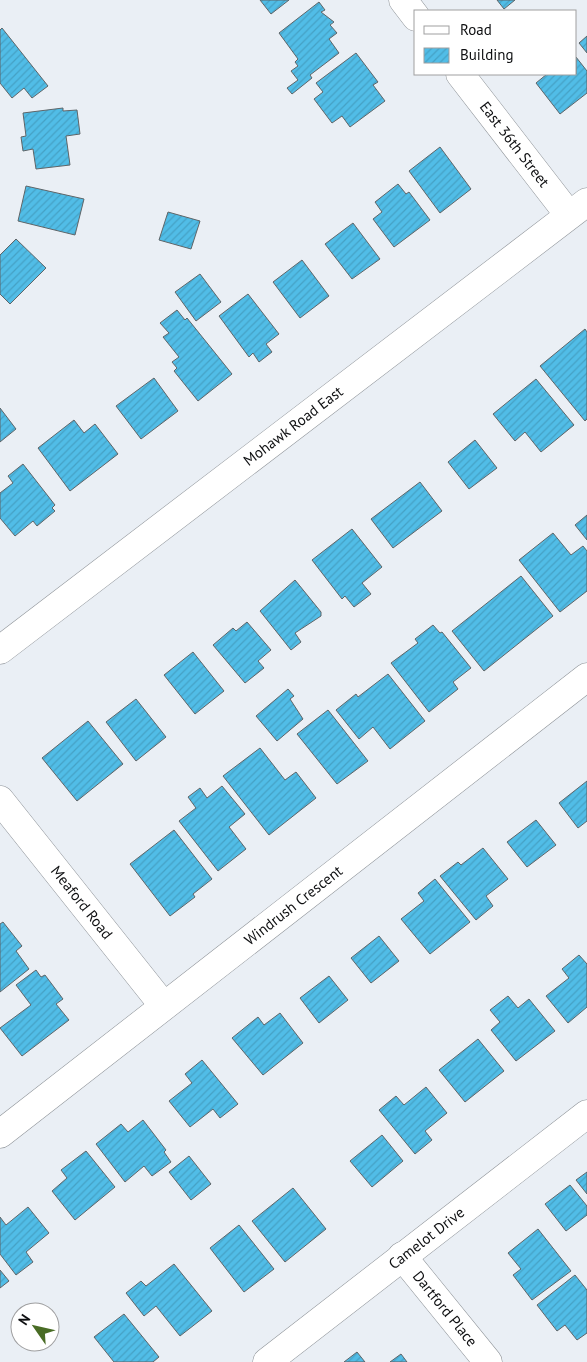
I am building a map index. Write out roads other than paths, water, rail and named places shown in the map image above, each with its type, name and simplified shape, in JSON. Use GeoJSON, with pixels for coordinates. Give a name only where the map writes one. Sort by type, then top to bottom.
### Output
{"type":"FeatureCollection","features":[{"type":"Feature","properties":{"kind":"street"},"geometry":{"type":"LineString","coordinates":[[402,0],[414,15]]}},
{"type":"Feature","properties":{"kind":"street","name":"East 36th Street"},"geometry":{"type":"LineString","coordinates":[[461,75],[578,209]]}},
{"type":"Feature","properties":{"kind":"street","name":"Mohawk Road East"},"geometry":{"type":"LineString","coordinates":[[0,650],[578,209]]}},
{"type":"Feature","properties":{"kind":"street","name":"Windrush Crescent"},"geometry":{"type":"LineString","coordinates":[[0,1134],[587,677]]}},
{"type":"Feature","properties":{"kind":"street","name":"Meaford Road"},"geometry":{"type":"LineString","coordinates":[[0,800],[164,1005]]}},
{"type":"Feature","properties":{"kind":"street","name":"Camelot Drive"},"geometry":{"type":"LineString","coordinates":[[267,1362],[587,1114]]}},
{"type":"Feature","properties":{"kind":"street","name":"Dartford Place"},"geometry":{"type":"LineString","coordinates":[[402,1256],[488,1362]]}}]}
